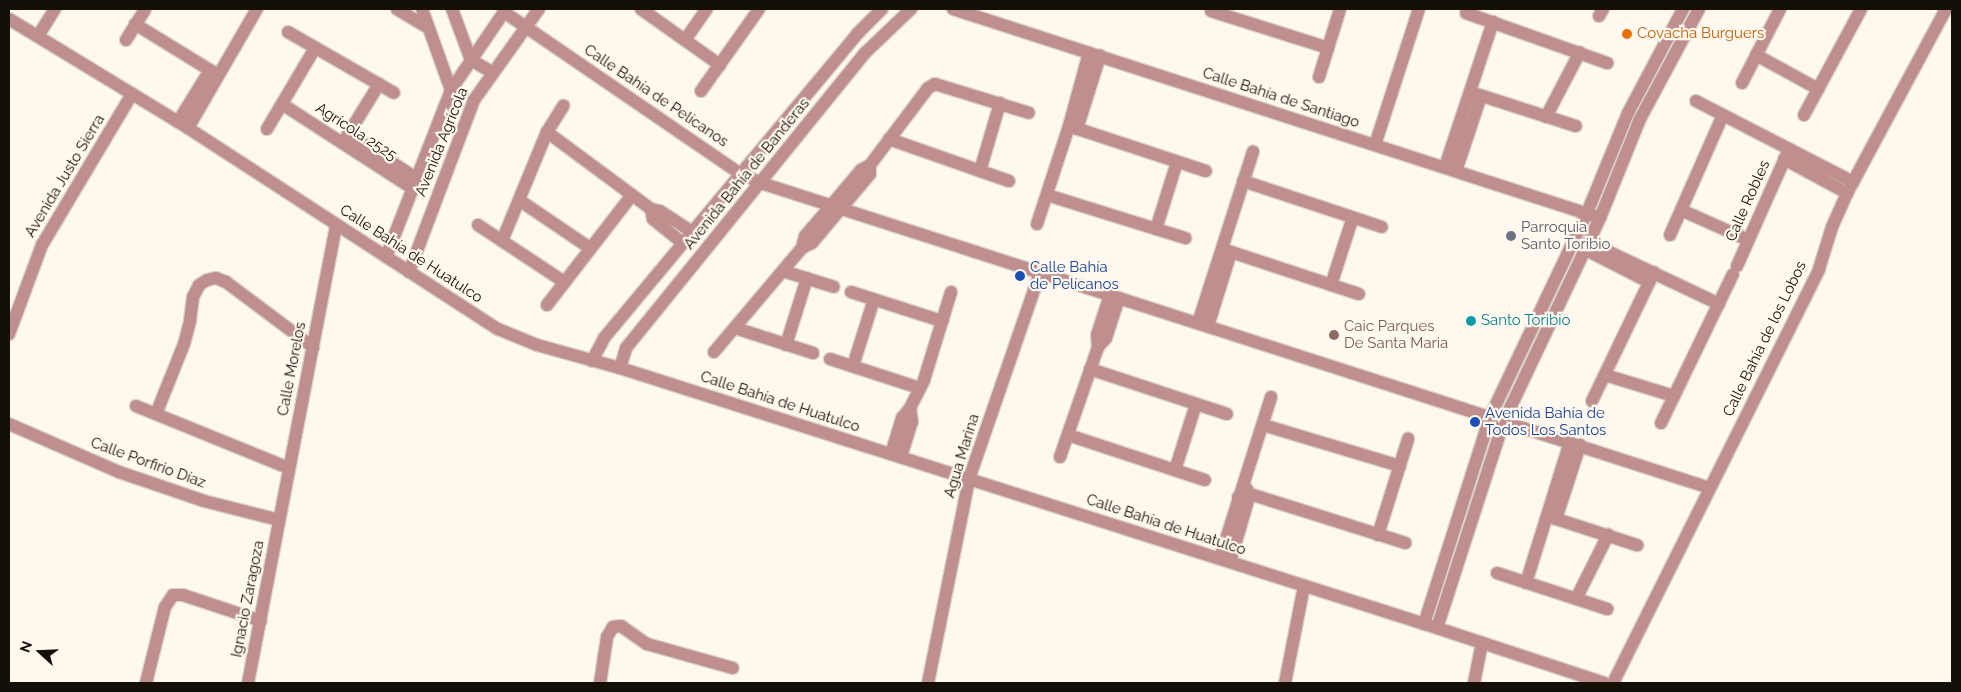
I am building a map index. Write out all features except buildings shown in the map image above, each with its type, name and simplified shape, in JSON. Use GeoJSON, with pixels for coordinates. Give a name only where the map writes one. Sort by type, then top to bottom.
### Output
{"type":"FeatureCollection","features":[{"type":"Feature","properties":{"kind":"street"},"geometry":{"type":"LineString","coordinates":[[38,36],[55,9]]}},
{"type":"Feature","properties":{"kind":"street"},"geometry":{"type":"LineString","coordinates":[[126,40],[145,9]]}},
{"type":"Feature","properties":{"kind":"street"},"geometry":{"type":"LineString","coordinates":[[397,9],[429,28]]}},
{"type":"Feature","properties":{"kind":"street"},"geometry":{"type":"LineString","coordinates":[[422,9],[451,90]]}},
{"type":"Feature","properties":{"kind":"street"},"geometry":{"type":"LineString","coordinates":[[452,9],[471,60],[492,72]]}},
{"type":"Feature","properties":{"kind":"street","name":"Avenida Agrícola"},"geometry":{"type":"LineString","coordinates":[[409,272],[474,100],[492,72],[539,9]]}},
{"type":"Feature","properties":{"kind":"street"},"geometry":{"type":"LineString","coordinates":[[641,9],[720,65]]}},
{"type":"Feature","properties":{"kind":"street"},"geometry":{"type":"LineString","coordinates":[[685,40],[707,9]]}},
{"type":"Feature","properties":{"kind":"street"},"geometry":{"type":"LineString","coordinates":[[701,91],[759,9]]}},
{"type":"Feature","properties":{"kind":"street","name":"Avenida Bahía de Banderas"},"geometry":{"type":"LineString","coordinates":[[592,360],[604,338],[857,34],[882,9]]}},
{"type":"Feature","properties":{"kind":"street","name":"Avenida Bahía de Banderas"},"geometry":{"type":"LineString","coordinates":[[620,368],[626,348],[866,54],[911,9]]}},
{"type":"Feature","properties":{"kind":"street","name":"Calle Bahía de Santiago"},"geometry":{"type":"LineString","coordinates":[[953,9],[1600,218]]}},
{"type":"Feature","properties":{"kind":"street"},"geometry":{"type":"LineString","coordinates":[[1319,78],[1340,9]]}},
{"type":"Feature","properties":{"kind":"street"},"geometry":{"type":"LineString","coordinates":[[1424,624],[1490,417],[1587,213],[1628,113],[1684,9]]}},
{"type":"Feature","properties":{"kind":"street"},"geometry":{"type":"LineString","coordinates":[[1437,628],[1504,421],[1600,218],[1640,119],[1699,9]]}},
{"type":"Feature","properties":{"kind":"street"},"geometry":{"type":"LineString","coordinates":[[1742,83],[1780,9]]}},
{"type":"Feature","properties":{"kind":"street"},"geometry":{"type":"LineString","coordinates":[[1804,115],[1861,9]]}},
{"type":"Feature","properties":{"kind":"street","name":"Calle Bahía de los Lobos"},"geometry":{"type":"LineString","coordinates":[[1614,683],[1819,269],[1832,227],[1850,188],[1946,9]]}},
{"type":"Feature","properties":{"kind":"street"},"geometry":{"type":"LineString","coordinates":[[183,125],[253,10]]}},
{"type":"Feature","properties":{"kind":"street","name":"Avenida Agrícola"},"geometry":{"type":"LineString","coordinates":[[386,256],[451,90],[505,10]]}},
{"type":"Feature","properties":{"kind":"street","name":"Calle Bahía de Pelícanos"},"geometry":{"type":"LineString","coordinates":[[505,10],[526,27],[740,174],[761,183],[1710,488]]}},
{"type":"Feature","properties":{"kind":"street"},"geometry":{"type":"LineString","coordinates":[[1375,145],[1416,10]]}},
{"type":"Feature","properties":{"kind":"street"},"geometry":{"type":"LineString","coordinates":[[1211,11],[1238,14],[1328,48]]}},
{"type":"Feature","properties":{"kind":"street"},"geometry":{"type":"LineString","coordinates":[[1466,13],[1580,52],[1606,63]]}},
{"type":"Feature","properties":{"kind":"street","name":"Calle Bahía de Huatulco"},"geometry":{"type":"LineString","coordinates":[[9,19],[183,125],[498,329],[537,345],[620,368],[969,478],[1482,642],[1604,683]]}},
{"type":"Feature","properties":{"kind":"street"},"geometry":{"type":"LineString","coordinates":[[1450,169],[1475,94],[1493,22]]}},
{"type":"Feature","properties":{"kind":"street"},"geometry":{"type":"LineString","coordinates":[[135,24],[214,72]]}},
{"type":"Feature","properties":{"kind":"street"},"geometry":{"type":"LineString","coordinates":[[288,32],[394,93]]}},
{"type":"Feature","properties":{"kind":"street"},"geometry":{"type":"LineString","coordinates":[[267,129],[315,48]]}},
{"type":"Feature","properties":{"kind":"street"},"geometry":{"type":"LineString","coordinates":[[1546,117],[1580,52]]}},
{"type":"Feature","properties":{"kind":"street"},"geometry":{"type":"LineString","coordinates":[[1037,224],[1073,128],[1095,55]]}},
{"type":"Feature","properties":{"kind":"street"},"geometry":{"type":"LineString","coordinates":[[1756,55],[1818,89]]}},
{"type":"Feature","properties":{"kind":"street"},"geometry":{"type":"LineString","coordinates":[[346,139],[379,84]]}},
{"type":"Feature","properties":{"kind":"street"},"geometry":{"type":"LineString","coordinates":[[714,352],[802,248],[812,243],[836,207],[870,174],[870,164],[928,88],[935,84],[1029,113]]}},
{"type":"Feature","properties":{"kind":"street","name":"Avenida Justo Sierra"},"geometry":{"type":"LineString","coordinates":[[9,334],[42,245],[132,94]]}},
{"type":"Feature","properties":{"kind":"street"},"geometry":{"type":"LineString","coordinates":[[1475,94],[1576,126]]}},
{"type":"Feature","properties":{"kind":"street"},"geometry":{"type":"LineString","coordinates":[[1696,101],[1850,188]]}},
{"type":"Feature","properties":{"kind":"street"},"geometry":{"type":"LineString","coordinates":[[980,171],[1000,103]]}},
{"type":"Feature","properties":{"kind":"street","name":"Agrícola 2525"},"geometry":{"type":"LineString","coordinates":[[282,104],[346,139],[414,183]]}},
{"type":"Feature","properties":{"kind":"street"},"geometry":{"type":"LineString","coordinates":[[502,241],[547,132],[563,106]]}},
{"type":"Feature","properties":{"kind":"street"},"geometry":{"type":"LineString","coordinates":[[1670,235],[1723,115]]}},
{"type":"Feature","properties":{"kind":"street"},"geometry":{"type":"LineString","coordinates":[[1073,128],[1206,171]]}},
{"type":"Feature","properties":{"kind":"street"},"geometry":{"type":"LineString","coordinates":[[547,132],[651,209],[660,211],[692,232]]}},
{"type":"Feature","properties":{"kind":"street"},"geometry":{"type":"LineString","coordinates":[[889,139],[1009,181]]}},
{"type":"Feature","properties":{"kind":"street"},"geometry":{"type":"LineString","coordinates":[[1203,325],[1226,250],[1252,152]]}},
{"type":"Feature","properties":{"kind":"street","name":"Calle Robles"},"geometry":{"type":"LineString","coordinates":[[1661,423],[1735,270],[1787,154]]}},
{"type":"Feature","properties":{"kind":"street"},"geometry":{"type":"LineString","coordinates":[[1156,229],[1177,162]]}},
{"type":"Feature","properties":{"kind":"street"},"geometry":{"type":"LineString","coordinates":[[1243,181],[1382,227]]}},
{"type":"Feature","properties":{"kind":"street"},"geometry":{"type":"LineString","coordinates":[[547,305],[632,195]]}},
{"type":"Feature","properties":{"kind":"street"},"geometry":{"type":"LineString","coordinates":[[1047,195],[1185,238]]}},
{"type":"Feature","properties":{"kind":"street"},"geometry":{"type":"LineString","coordinates":[[519,200],[590,248]]}},
{"type":"Feature","properties":{"kind":"street"},"geometry":{"type":"LineString","coordinates":[[651,209],[654,219],[683,243]]}},
{"type":"Feature","properties":{"kind":"street"},"geometry":{"type":"LineString","coordinates":[[1681,210],[1748,240]]}},
{"type":"Feature","properties":{"kind":"street"},"geometry":{"type":"LineString","coordinates":[[1331,284],[1353,218]]}},
{"type":"Feature","properties":{"kind":"street","name":"Calle Morelos"},"geometry":{"type":"LineString","coordinates":[[279,520],[336,224]]}},
{"type":"Feature","properties":{"kind":"street"},"geometry":{"type":"LineString","coordinates":[[478,226],[564,282]]}},
{"type":"Feature","properties":{"kind":"street"},"geometry":{"type":"LineString","coordinates":[[1586,246],[1652,277],[1719,304]]}},
{"type":"Feature","properties":{"kind":"street"},"geometry":{"type":"LineString","coordinates":[[1226,250],[1360,294]]}},
{"type":"Feature","properties":{"kind":"street"},"geometry":{"type":"LineString","coordinates":[[783,271],[834,287]]}},
{"type":"Feature","properties":{"kind":"street","name":"Agua Marina"},"geometry":{"type":"LineString","coordinates":[[928,683],[969,478],[1040,272]]}},
{"type":"Feature","properties":{"kind":"street"},"geometry":{"type":"LineString","coordinates":[[1592,401],[1652,277]]}},
{"type":"Feature","properties":{"kind":"street"},"geometry":{"type":"LineString","coordinates":[[156,414],[184,344],[190,321],[193,297],[199,285],[207,280],[216,278],[226,282],[313,347]]}},
{"type":"Feature","properties":{"kind":"street"},"geometry":{"type":"LineString","coordinates":[[786,345],[807,278]]}},
{"type":"Feature","properties":{"kind":"street"},"geometry":{"type":"LineString","coordinates":[[851,292],[942,321]]}},
{"type":"Feature","properties":{"kind":"street"},"geometry":{"type":"LineString","coordinates":[[896,456],[902,418],[910,408],[924,380],[952,292]]}},
{"type":"Feature","properties":{"kind":"street"},"geometry":{"type":"LineString","coordinates":[[1060,456],[1098,347],[1106,338],[1114,296]]}},
{"type":"Feature","properties":{"kind":"street"},"geometry":{"type":"LineString","coordinates":[[853,366],[874,299]]}},
{"type":"Feature","properties":{"kind":"street"},"geometry":{"type":"LineString","coordinates":[[735,328],[813,353]]}},
{"type":"Feature","properties":{"kind":"street"},"geometry":{"type":"LineString","coordinates":[[830,359],[919,388]]}},
{"type":"Feature","properties":{"kind":"street"},"geometry":{"type":"LineString","coordinates":[[1090,369],[1227,414]]}},
{"type":"Feature","properties":{"kind":"street"},"geometry":{"type":"LineString","coordinates":[[1605,375],[1674,396]]}},
{"type":"Feature","properties":{"kind":"street"},"geometry":{"type":"LineString","coordinates":[[1225,560],[1271,397]]}},
{"type":"Feature","properties":{"kind":"street"},"geometry":{"type":"LineString","coordinates":[[1175,470],[1196,404]]}},
{"type":"Feature","properties":{"kind":"street"},"geometry":{"type":"LineString","coordinates":[[136,406],[289,468]]}},
{"type":"Feature","properties":{"kind":"street","name":"Calle Porfirio Díaz"},"geometry":{"type":"LineString","coordinates":[[9,424],[119,472],[204,501],[279,520]]}},
{"type":"Feature","properties":{"kind":"street"},"geometry":{"type":"LineString","coordinates":[[1263,425],[1400,466]]}},
{"type":"Feature","properties":{"kind":"street"},"geometry":{"type":"LineString","coordinates":[[1068,435],[1205,480]]}},
{"type":"Feature","properties":{"kind":"street"},"geometry":{"type":"LineString","coordinates":[[1378,535],[1408,439]]}},
{"type":"Feature","properties":{"kind":"street"},"geometry":{"type":"LineString","coordinates":[[1526,583],[1551,517],[1575,444]]}},
{"type":"Feature","properties":{"kind":"street"},"geometry":{"type":"LineString","coordinates":[[1244,492],[1405,543]]}},
{"type":"Feature","properties":{"kind":"street"},"geometry":{"type":"LineString","coordinates":[[1551,517],[1637,545]]}},
{"type":"Feature","properties":{"kind":"street","name":"Ignacio Zaragoza"},"geometry":{"type":"LineString","coordinates":[[248,683],[279,520]]}},
{"type":"Feature","properties":{"kind":"street"},"geometry":{"type":"LineString","coordinates":[[1576,599],[1608,535]]}},
{"type":"Feature","properties":{"kind":"street"},"geometry":{"type":"LineString","coordinates":[[1497,573],[1606,609]]}},
{"type":"Feature","properties":{"kind":"street"},"geometry":{"type":"LineString","coordinates":[[1285,683],[1304,586]]}},
{"type":"Feature","properties":{"kind":"street"},"geometry":{"type":"LineString","coordinates":[[146,683],[165,607],[173,596],[183,595],[261,621]]}},
{"type":"Feature","properties":{"kind":"street"},"geometry":{"type":"LineString","coordinates":[[600,683],[608,637],[613,627],[620,626],[646,644],[733,668]]}},
{"type":"Feature","properties":{"kind":"street"},"geometry":{"type":"LineString","coordinates":[[1474,683],[1482,642]]}},
{"type":"Feature","properties":{"kind":"place","name":"Covacha Burguers"},"geometry":{"type":"Point","coordinates":[1627,34]}},
{"type":"Feature","properties":{"kind":"place","name":"Parroquia Santo Toribio"},"geometry":{"type":"Point","coordinates":[1511,236]}},
{"type":"Feature","properties":{"kind":"place","name":"Calle Bahía de Pelícanos"},"geometry":{"type":"Point","coordinates":[1020,276]}},
{"type":"Feature","properties":{"kind":"place","name":"Santo Toribio"},"geometry":{"type":"Point","coordinates":[1471,321]}},
{"type":"Feature","properties":{"kind":"place","name":"Caic Parques De Santa Maria"},"geometry":{"type":"Point","coordinates":[1334,335]}},
{"type":"Feature","properties":{"kind":"place","name":"Avenida Bahía de Todos Los Santos"},"geometry":{"type":"Point","coordinates":[1475,422]}}]}
